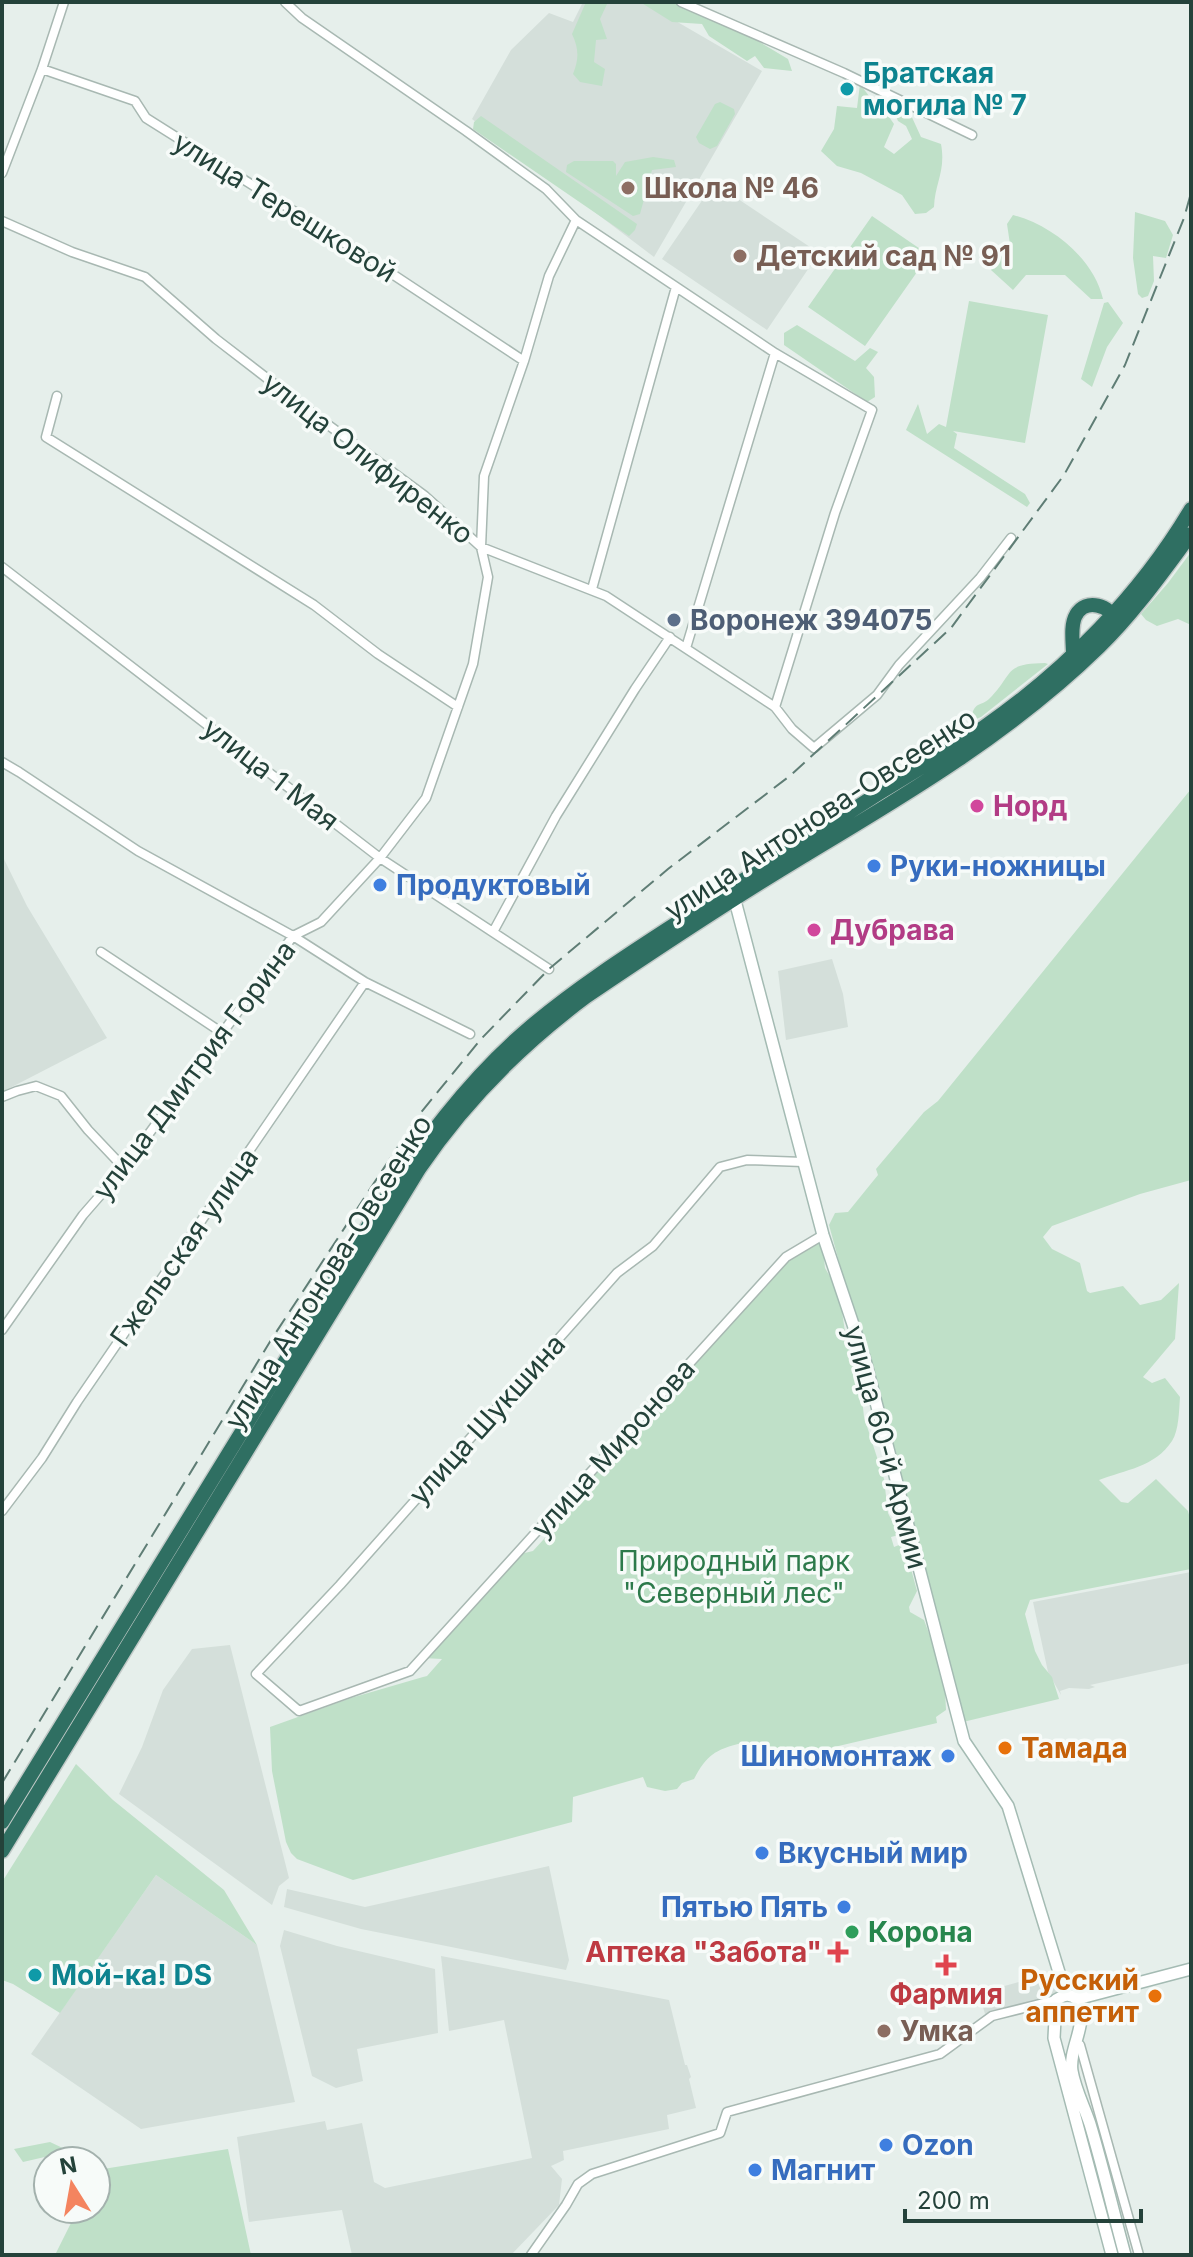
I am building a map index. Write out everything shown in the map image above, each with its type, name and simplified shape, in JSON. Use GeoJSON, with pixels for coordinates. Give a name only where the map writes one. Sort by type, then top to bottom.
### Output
{"type":"FeatureCollection","features":[{"type":"Feature","properties":{"kind":"highway","name":"улица Антонова-Овсеенко"},"geometry":{"type":"LineString","coordinates":[[733,894],[985,726],[1022,698],[1073,654],[1113,613],[1149,571],[1191,509]]}},
{"type":"Feature","properties":{"kind":"highway","name":"улица Антонова-Овсеенко"},"geometry":{"type":"LineString","coordinates":[[2,1851],[336,1277],[409,1163],[486,1067],[514,1049],[581,987],[951,764],[1033,705],[1116,630],[1191,534]]}},
{"type":"Feature","properties":{"kind":"highway"},"geometry":{"type":"LineString","coordinates":[[1073,654],[1074,621],[1079,611],[1087,606],[1096,605],[1113,613],[1116,630]]}},
{"type":"Feature","properties":{"kind":"highway","name":"улица Антонова-Овсеенко"},"geometry":{"type":"LineString","coordinates":[[2,1822],[194,1523]]}},
{"type":"Feature","properties":{"kind":"street"},"geometry":{"type":"LineString","coordinates":[[2,173],[64,2]]}},
{"type":"Feature","properties":{"kind":"street"},"geometry":{"type":"LineString","coordinates":[[285,2],[302,18],[546,189],[576,220],[775,353],[872,410],[835,513],[775,707]]}},
{"type":"Feature","properties":{"kind":"street"},"geometry":{"type":"LineString","coordinates":[[681,2],[844,73],[972,135]]}},
{"type":"Feature","properties":{"kind":"street","name":"улица Терешковой"},"geometry":{"type":"LineString","coordinates":[[42,69],[135,101],[146,118],[524,361]]}},
{"type":"Feature","properties":{"kind":"street","name":"улица Дмитрия Горина"},"geometry":{"type":"LineString","coordinates":[[2,1330],[83,1215],[124,1168],[293,936],[321,922],[380,858],[426,798],[473,664],[488,577],[481,547],[484,476],[524,361],[549,276],[576,220]]}},
{"type":"Feature","properties":{"kind":"street","name":"улица Олифиренко"},"geometry":{"type":"LineString","coordinates":[[2,221],[72,252],[145,277],[216,339],[425,496],[481,547],[592,589],[775,707],[792,729],[814,748],[877,695],[899,665],[980,578],[1011,538]]}},
{"type":"Feature","properties":{"kind":"street"},"geometry":{"type":"LineString","coordinates":[[592,589],[676,287]]}},
{"type":"Feature","properties":{"kind":"street"},"geometry":{"type":"LineString","coordinates":[[686,648],[775,353]]}},
{"type":"Feature","properties":{"kind":"street"},"geometry":{"type":"LineString","coordinates":[[57,396],[46,437],[314,605],[378,654],[458,707]]}},
{"type":"Feature","properties":{"kind":"street","name":"улица 1 Мая"},"geometry":{"type":"LineString","coordinates":[[2,567],[380,858],[549,969]]}},
{"type":"Feature","properties":{"kind":"street"},"geometry":{"type":"LineString","coordinates":[[493,932],[556,816],[670,637]]}},
{"type":"Feature","properties":{"kind":"street"},"geometry":{"type":"LineString","coordinates":[[2,762],[138,851],[293,936],[365,982],[470,1034]]}},
{"type":"Feature","properties":{"kind":"street","name":"улица 60-й Армии"},"geometry":{"type":"LineString","coordinates":[[733,894],[823,1235],[865,1360],[964,1741],[1008,1806],[1066,1998],[1081,2011],[1078,2041],[1071,2062],[1072,2072],[1089,2120],[1125,2255]]}},
{"type":"Feature","properties":{"kind":"street"},"geometry":{"type":"LineString","coordinates":[[101,952],[224,1034]]}},
{"type":"Feature","properties":{"kind":"street","name":"Гжельская улица"},"geometry":{"type":"LineString","coordinates":[[2,1511],[42,1458],[77,1402],[365,982]]}},
{"type":"Feature","properties":{"kind":"street"},"geometry":{"type":"LineString","coordinates":[[2,1097],[36,1086],[61,1096],[124,1168]]}},
{"type":"Feature","properties":{"kind":"street","name":"улица Шукшина"},"geometry":{"type":"LineString","coordinates":[[410,1671],[299,1711],[256,1674],[340,1585],[617,1273],[653,1246],[720,1167],[747,1160],[803,1162]]}},
{"type":"Feature","properties":{"kind":"street","name":"улица Миронова"},"geometry":{"type":"LineString","coordinates":[[410,1671],[786,1257],[823,1235]]}},
{"type":"Feature","properties":{"kind":"street"},"geometry":{"type":"LineString","coordinates":[[531,2255],[578,2184],[592,2174],[720,2133],[727,2112],[940,2054],[992,2016],[1191,1969]]}},
{"type":"Feature","properties":{"kind":"street"},"geometry":{"type":"LineString","coordinates":[[1066,1998],[1054,2005],[1054,2038],[1112,2255]]}},
{"type":"Feature","properties":{"kind":"street"},"geometry":{"type":"LineString","coordinates":[[1054,2038],[1060,2046],[1070,2048],[1077,2045],[1139,2255]]}},
{"type":"Feature","properties":{"kind":"shaded area","name":"Школа № 46"},"geometry":{"type":"Polygon","coordinates":[[[583,2],[643,2],[762,71],[654,257],[472,119],[511,50],[549,13],[573,22],[583,2]]]}},
{"type":"Feature","properties":{"kind":"shaded area","name":"Детский сад № 91"},"geometry":{"type":"Polygon","coordinates":[[[714,183],[819,253],[767,330],[662,259],[714,183]]]}},
{"type":"Feature","properties":{"kind":"shaded area"},"geometry":{"type":"Polygon","coordinates":[[[2,855],[27,906],[107,1038],[2,1092],[2,855]]]}},
{"type":"Feature","properties":{"kind":"shaded area"},"geometry":{"type":"Polygon","coordinates":[[[832,959],[843,994],[848,1027],[786,1040],[778,971],[832,959]]]}},
{"type":"Feature","properties":{"kind":"shaded area"},"geometry":{"type":"Polygon","coordinates":[[[1191,1572],[1191,1663],[1090,1685],[1095,1687],[1089,1689],[1069,1688],[1060,1691],[1061,1695],[1048,1672],[1033,1602],[1191,1572]]]}},
{"type":"Feature","properties":{"kind":"shaded area"},"geometry":{"type":"Polygon","coordinates":[[[230,1645],[289,1878],[279,1886],[272,1905],[119,1794],[142,1747],[163,1690],[192,1649],[230,1645]]]}},
{"type":"Feature","properties":{"kind":"shaded area"},"geometry":{"type":"Polygon","coordinates":[[[549,1866],[569,1960],[566,1970],[361,1929],[284,1907],[287,1889],[365,1907],[549,1866]]]}},
{"type":"Feature","properties":{"kind":"shaded area"},"geometry":{"type":"Polygon","coordinates":[[[156,1875],[257,1945],[295,2102],[141,2129],[31,2054],[156,1875]]]}},
{"type":"Feature","properties":{"kind":"shaded area"},"geometry":{"type":"Polygon","coordinates":[[[284,1930],[435,1969],[438,2033],[357,2049],[363,2081],[336,2088],[312,2076],[280,1946],[284,1930]]]}},
{"type":"Feature","properties":{"kind":"shaded area"},"geometry":{"type":"Polygon","coordinates":[[[441,1956],[669,2000],[685,2065],[691,2077],[696,2108],[667,2115],[669,2129],[563,2151],[564,2160],[551,2166],[562,2179],[559,2205],[511,2255],[352,2255],[342,2210],[249,2222],[237,2137],[325,2121],[327,2130],[362,2123],[374,2182],[385,2188],[532,2158],[504,2020],[449,2031],[441,1956]]]}},
{"type":"Feature","properties":{"kind":"shaded area"},"geometry":{"type":"Polygon","coordinates":[[[1055,1972],[1061,1993],[985,2014],[979,1993],[1055,1972]]]}},
{"type":"Feature","properties":{"kind":"green space"},"geometry":{"type":"Polygon","coordinates":[[[586,2],[608,2],[600,19],[607,39],[596,40],[594,62],[605,69],[602,86],[580,82],[573,74],[577,54],[572,34],[586,2]]]}},
{"type":"Feature","properties":{"kind":"green space"},"geometry":{"type":"Polygon","coordinates":[[[640,2],[692,2],[788,59],[792,71],[764,68],[755,56],[747,61],[709,36],[702,24],[672,22],[640,2]]]}},
{"type":"Feature","properties":{"kind":"green space"},"geometry":{"type":"Polygon","coordinates":[[[860,84],[872,100],[873,112],[887,114],[894,124],[884,147],[894,154],[912,139],[906,126],[898,121],[891,105],[910,113],[921,137],[941,144],[942,162],[934,207],[926,213],[915,214],[902,195],[861,173],[837,166],[821,151],[834,129],[837,106],[857,108],[860,84]]]}},
{"type":"Feature","properties":{"kind":"green space"},"geometry":{"type":"Polygon","coordinates":[[[720,102],[734,109],[735,114],[717,146],[710,149],[699,143],[696,137],[715,104],[720,102]]]}},
{"type":"Feature","properties":{"kind":"green space"},"geometry":{"type":"Polygon","coordinates":[[[481,116],[637,224],[635,230],[629,236],[473,129],[474,122],[481,116]]]}},
{"type":"Feature","properties":{"kind":"green space"},"geometry":{"type":"Polygon","coordinates":[[[653,157],[674,160],[676,167],[652,170],[640,214],[633,216],[566,172],[567,165],[574,161],[613,161],[616,176],[625,162],[653,157]]]}},
{"type":"Feature","properties":{"kind":"green space"},"geometry":{"type":"Polygon","coordinates":[[[1135,212],[1165,221],[1173,235],[1166,258],[1153,256],[1154,281],[1148,296],[1142,298],[1138,294],[1133,258],[1135,212]]]}},
{"type":"Feature","properties":{"kind":"green space"},"geometry":{"type":"Polygon","coordinates":[[[1013,215],[1056,235],[1081,257],[1091,270],[1103,299],[1091,299],[1065,275],[1026,275],[1013,290],[991,270],[996,255],[1004,257],[1011,251],[1007,224],[1013,215]]]}},
{"type":"Feature","properties":{"kind":"green space"},"geometry":{"type":"Polygon","coordinates":[[[872,216],[929,255],[865,346],[808,307],[872,216]]]}},
{"type":"Feature","properties":{"kind":"green space"},"geometry":{"type":"Polygon","coordinates":[[[969,301],[1048,315],[1025,443],[953,431],[957,434],[954,448],[1025,494],[1030,503],[1027,507],[906,430],[918,404],[927,434],[939,424],[946,427],[969,301]]]}},
{"type":"Feature","properties":{"kind":"green space"},"geometry":{"type":"Polygon","coordinates":[[[1108,302],[1123,323],[1107,347],[1092,387],[1081,379],[1104,303],[1108,302]]]}},
{"type":"Feature","properties":{"kind":"green space"},"geometry":{"type":"Polygon","coordinates":[[[797,325],[855,361],[870,348],[878,352],[866,368],[874,377],[875,397],[867,402],[784,345],[784,333],[797,325]]]}},
{"type":"Feature","properties":{"kind":"green space"},"geometry":{"type":"Polygon","coordinates":[[[1191,552],[1191,625],[1178,619],[1157,626],[1146,620],[1141,614],[1191,552]]]}},
{"type":"Feature","properties":{"kind":"green space"},"geometry":{"type":"Polygon","coordinates":[[[1048,664],[981,717],[976,719],[972,715],[975,708],[989,699],[1015,668],[1048,664]]]}},
{"type":"Feature","properties":{"kind":"green space","name":"Природный парк \"Северный лес\""},"geometry":{"type":"Polygon","coordinates":[[[1191,789],[1191,1180],[1140,1194],[1052,1226],[1043,1237],[1052,1249],[1080,1263],[1090,1293],[1123,1286],[1140,1305],[1161,1300],[1179,1283],[1175,1339],[1143,1377],[1152,1383],[1165,1378],[1180,1397],[1172,1441],[1148,1462],[1099,1480],[1121,1502],[1128,1503],[1156,1479],[1188,1511],[1191,1522],[1191,1569],[1030,1600],[1025,1614],[1035,1651],[1052,1677],[1059,1699],[963,1722],[912,1519],[909,1518],[829,1225],[835,1213],[848,1212],[878,1175],[876,1169],[924,1112],[938,1101],[1191,789]]]}},
{"type":"Feature","properties":{"kind":"green space","name":"Природный парк \"Северный лес\""},"geometry":{"type":"Polygon","coordinates":[[[809,1241],[815,1245],[819,1241],[825,1268],[839,1292],[846,1338],[860,1379],[864,1417],[884,1479],[888,1513],[899,1535],[891,1537],[894,1547],[904,1543],[917,1591],[909,1607],[910,1612],[924,1620],[939,1664],[946,1710],[936,1717],[937,1723],[747,1770],[744,1761],[749,1751],[742,1743],[712,1755],[694,1779],[682,1783],[677,1789],[665,1791],[647,1787],[643,1777],[573,1797],[572,1822],[353,1880],[297,1859],[286,1842],[272,1771],[270,1727],[351,1698],[427,1676],[442,1659],[423,1658],[516,1555],[533,1551],[574,1506],[585,1479],[786,1257],[809,1241]]]}},
{"type":"Feature","properties":{"kind":"green space"},"geometry":{"type":"Polygon","coordinates":[[[76,1764],[113,1800],[224,1890],[257,1945],[156,1875],[60,2013],[2,1980],[2,1882],[76,1764]]]}},
{"type":"Feature","properties":{"kind":"green space"},"geometry":{"type":"Polygon","coordinates":[[[32,2146],[32,2160],[23,2162],[14,2149],[32,2146]]]}},
{"type":"Feature","properties":{"kind":"green space"},"geometry":{"type":"Polygon","coordinates":[[[228,2149],[251,2255],[55,2255],[70,2225],[112,2225],[112,2168],[228,2149]]]}},
{"type":"Feature","properties":{"kind":"railway"},"geometry":{"type":"LineString","coordinates":[[2,1783],[271,1340],[418,1116],[481,1039],[549,969],[668,869],[791,775],[951,628],[1064,475],[1125,365],[1184,218],[1191,193]]}},
{"type":"Feature","properties":{"kind":"place","name":"Братская могила № 7"},"geometry":{"type":"Point","coordinates":[847,89]}},
{"type":"Feature","properties":{"kind":"place","name":"Школа № 46"},"geometry":{"type":"Point","coordinates":[628,188]}},
{"type":"Feature","properties":{"kind":"place","name":"Детский сад № 91"},"geometry":{"type":"Point","coordinates":[740,256]}},
{"type":"Feature","properties":{"kind":"place","name":"Воронеж 394075"},"geometry":{"type":"Point","coordinates":[674,620]}},
{"type":"Feature","properties":{"kind":"place","name":"Норд"},"geometry":{"type":"Point","coordinates":[977,806]}},
{"type":"Feature","properties":{"kind":"place","name":"Руки-ножницы"},"geometry":{"type":"Point","coordinates":[874,866]}},
{"type":"Feature","properties":{"kind":"place","name":"Продуктовый"},"geometry":{"type":"Point","coordinates":[380,885]}},
{"type":"Feature","properties":{"kind":"place","name":"Дубрава"},"geometry":{"type":"Point","coordinates":[814,930]}},
{"type":"Feature","properties":{"kind":"place","name":"Тамада"},"geometry":{"type":"Point","coordinates":[1005,1748]}},
{"type":"Feature","properties":{"kind":"place","name":"Шиномонтаж"},"geometry":{"type":"Point","coordinates":[948,1756]}},
{"type":"Feature","properties":{"kind":"place","name":"Вкусный мир"},"geometry":{"type":"Point","coordinates":[762,1853]}},
{"type":"Feature","properties":{"kind":"place","name":"Пятью Пять"},"geometry":{"type":"Point","coordinates":[844,1907]}},
{"type":"Feature","properties":{"kind":"place","name":"Корона"},"geometry":{"type":"Point","coordinates":[852,1932]}},
{"type":"Feature","properties":{"kind":"place","name":"Аптека \"Забота\""},"geometry":{"type":"Point","coordinates":[838,1952]}},
{"type":"Feature","properties":{"kind":"place","name":"Фармия"},"geometry":{"type":"Point","coordinates":[946,1965]}},
{"type":"Feature","properties":{"kind":"place","name":"Мой-ка! DS"},"geometry":{"type":"Point","coordinates":[35,1975]}},
{"type":"Feature","properties":{"kind":"place","name":"Русский аппетит"},"geometry":{"type":"Point","coordinates":[1155,1996]}},
{"type":"Feature","properties":{"kind":"place","name":"Умка"},"geometry":{"type":"Point","coordinates":[884,2031]}},
{"type":"Feature","properties":{"kind":"place","name":"Ozon"},"geometry":{"type":"Point","coordinates":[886,2145]}},
{"type":"Feature","properties":{"kind":"place","name":"Магнит"},"geometry":{"type":"Point","coordinates":[755,2170]}}]}
